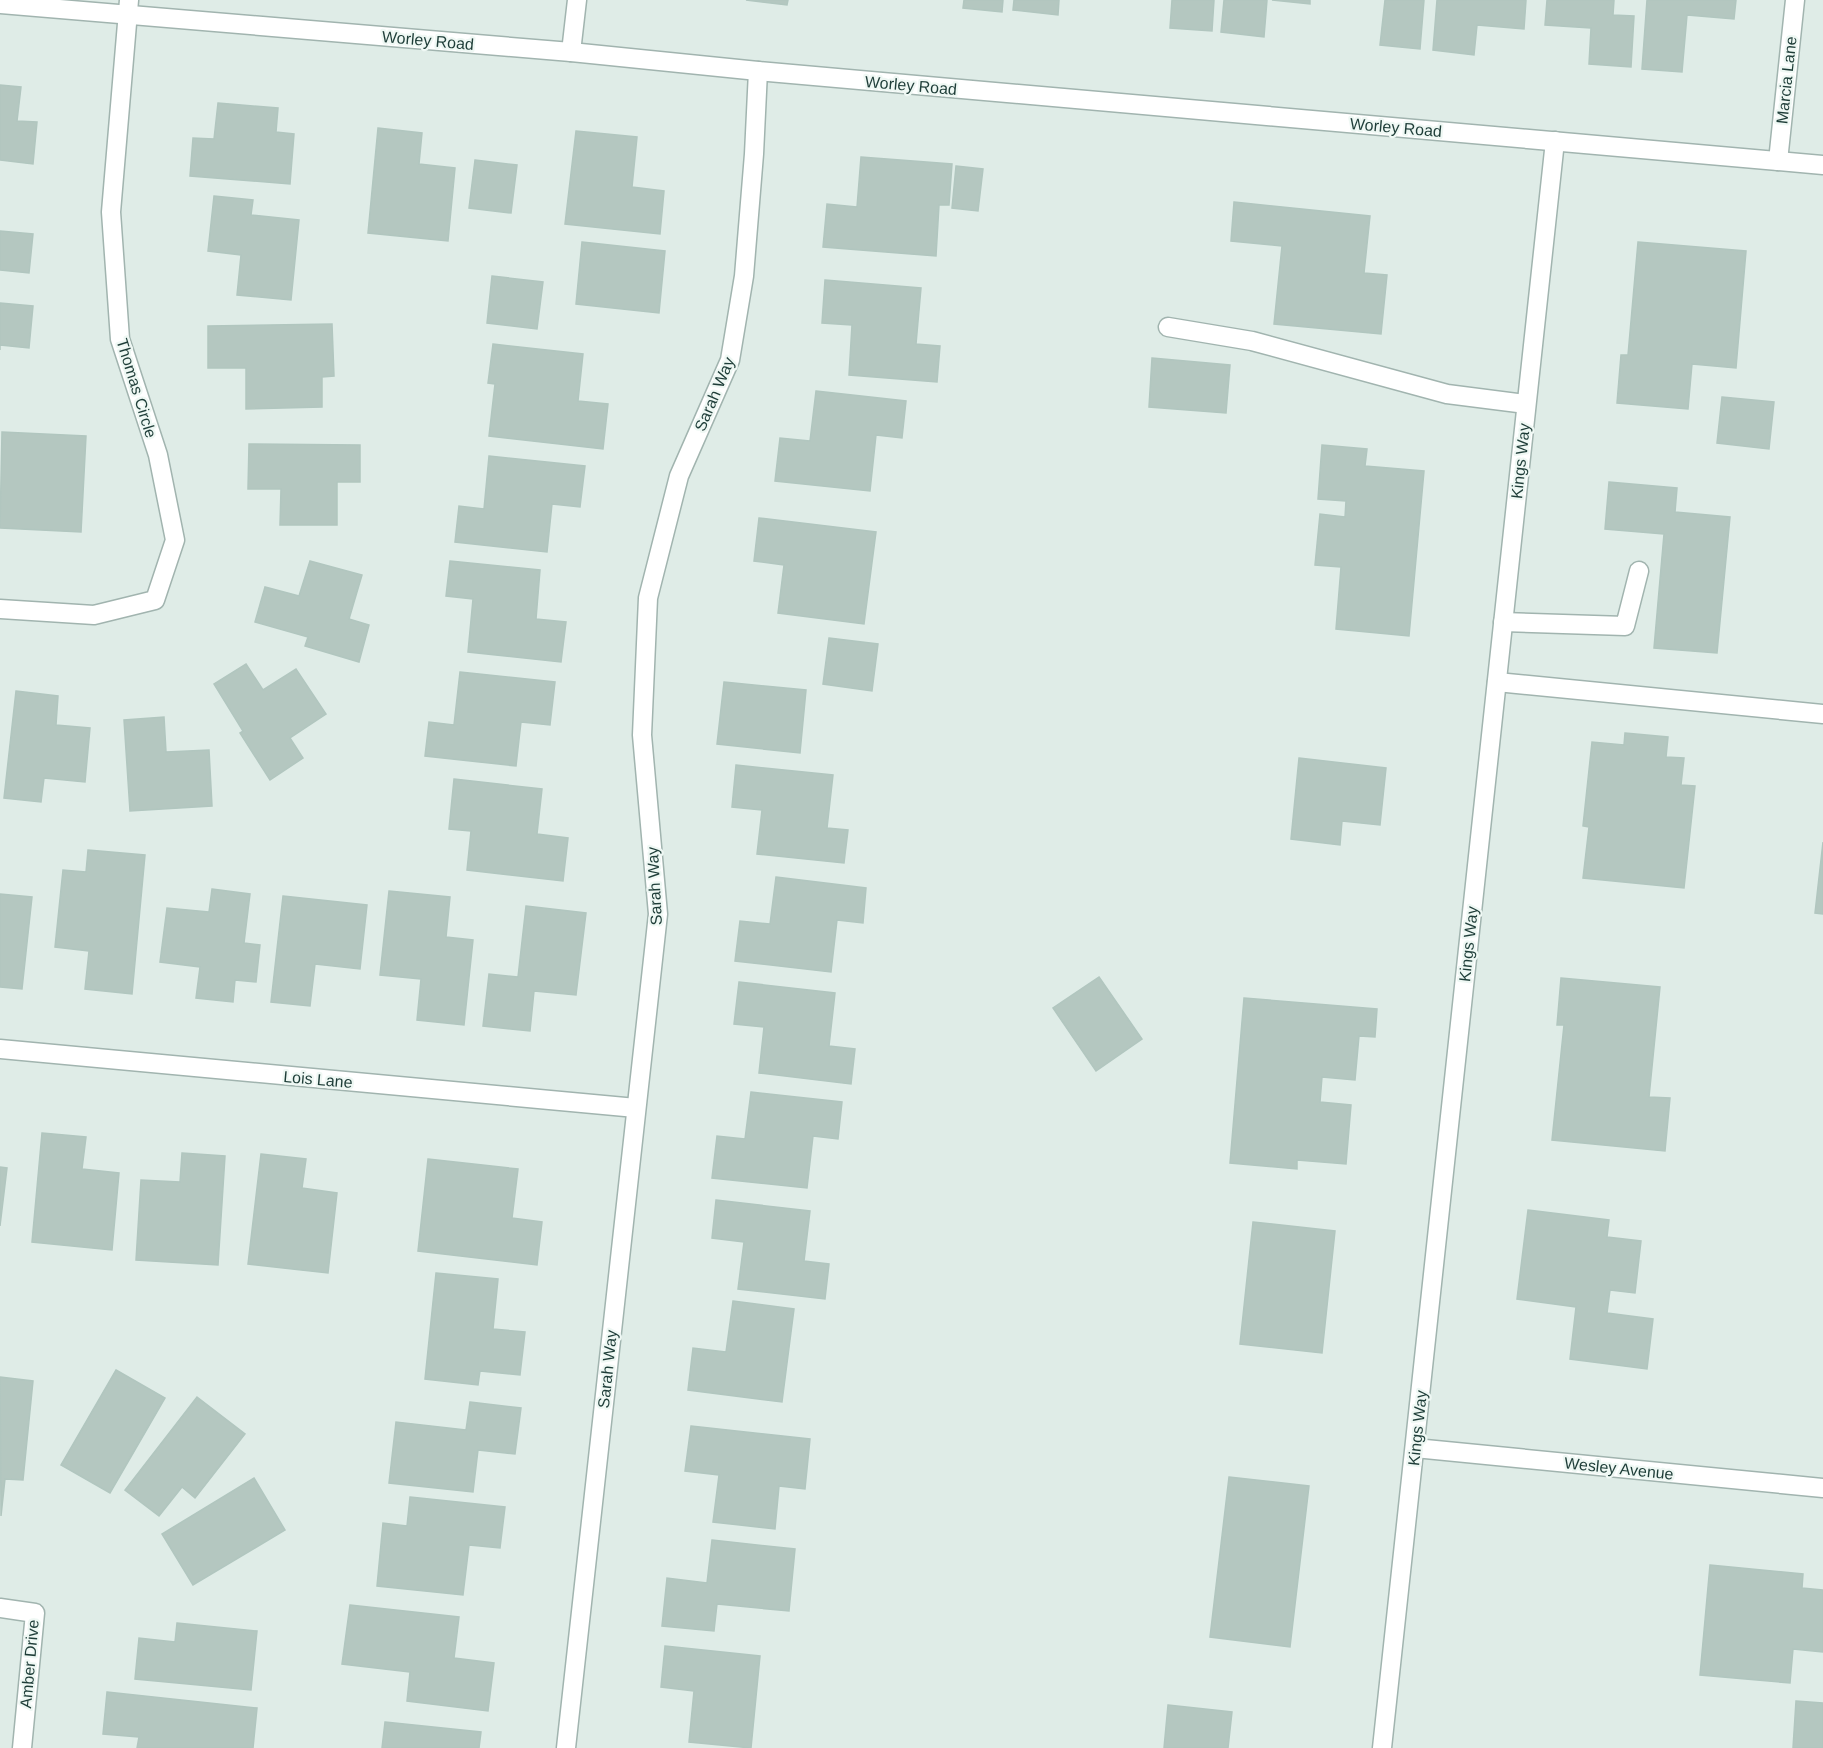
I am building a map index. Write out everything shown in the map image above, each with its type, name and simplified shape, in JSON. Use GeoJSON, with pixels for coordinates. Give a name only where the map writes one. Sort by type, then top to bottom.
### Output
{"type":"FeatureCollection","features":[{"type":"Feature","properties":{"kind":"street"},"geometry":{"type":"LineString","coordinates":[[571,52],[577,0]]}},
{"type":"Feature","properties":{"kind":"street","name":"Marcia Lane"},"geometry":{"type":"LineString","coordinates":[[1778,161],[1794,0]]}},
{"type":"Feature","properties":{"kind":"street","name":"Worley Road"},"geometry":{"type":"LineString","coordinates":[[0,4],[128,8],[758,72],[1823,165]]}},
{"type":"Feature","properties":{"kind":"street","name":"Thomas Circle"},"geometry":{"type":"LineString","coordinates":[[0,609],[94,615],[155,600],[175,540],[158,455],[120,339],[111,212],[128,8]]}},
{"type":"Feature","properties":{"kind":"street","name":"Sarah Way"},"geometry":{"type":"LineString","coordinates":[[566,1748],[658,914],[642,735],[648,598],[679,476],[730,360],[744,276],[758,72]]}},
{"type":"Feature","properties":{"kind":"street","name":"Kings Way"},"geometry":{"type":"LineString","coordinates":[[1382,1748],[1555,141]]}},
{"type":"Feature","properties":{"kind":"street"},"geometry":{"type":"LineString","coordinates":[[1168,327],[1252,341],[1447,394],[1527,404]]}},
{"type":"Feature","properties":{"kind":"street"},"geometry":{"type":"LineString","coordinates":[[1503,622],[1624,626],[1639,571]]}},
{"type":"Feature","properties":{"kind":"street"},"geometry":{"type":"LineString","coordinates":[[1497,682],[1823,714]]}},
{"type":"Feature","properties":{"kind":"street","name":"Lois Lane"},"geometry":{"type":"LineString","coordinates":[[0,1049],[636,1108]]}},
{"type":"Feature","properties":{"kind":"street","name":"Wesley Avenue"},"geometry":{"type":"LineString","coordinates":[[1415,1448],[1823,1488]]}},
{"type":"Feature","properties":{"kind":"street","name":"Amber Drive"},"geometry":{"type":"LineString","coordinates":[[0,1608],[35,1613],[22,1748]]}},
{"type":"Feature","properties":{"kind":"building"},"geometry":{"type":"Polygon","coordinates":[[[746,0],[788,0],[787,5],[746,0]]]}},
{"type":"Feature","properties":{"kind":"building"},"geometry":{"type":"Polygon","coordinates":[[[964,0],[1003,0],[1002,12],[963,8],[964,0]]]}},
{"type":"Feature","properties":{"kind":"building"},"geometry":{"type":"Polygon","coordinates":[[[1014,0],[1059,0],[1058,15],[1013,10],[1014,0]]]}},
{"type":"Feature","properties":{"kind":"building"},"geometry":{"type":"Polygon","coordinates":[[[1172,0],[1214,0],[1212,31],[1170,28],[1172,0]]]}},
{"type":"Feature","properties":{"kind":"building"},"geometry":{"type":"Polygon","coordinates":[[[1224,0],[1267,0],[1264,37],[1221,32],[1224,0]]]}},
{"type":"Feature","properties":{"kind":"building"},"geometry":{"type":"Polygon","coordinates":[[[1272,0],[1310,0],[1310,4],[1272,0]]]}},
{"type":"Feature","properties":{"kind":"building"},"geometry":{"type":"Polygon","coordinates":[[[1385,0],[1424,0],[1420,49],[1380,45],[1385,0]]]}},
{"type":"Feature","properties":{"kind":"building"},"geometry":{"type":"Polygon","coordinates":[[[1437,0],[1526,0],[1524,29],[1477,25],[1474,55],[1433,50],[1437,0]]]}},
{"type":"Feature","properties":{"kind":"building"},"geometry":{"type":"Polygon","coordinates":[[[1547,0],[1614,0],[1613,15],[1634,16],[1631,67],[1589,64],[1591,28],[1545,25],[1547,0]]]}},
{"type":"Feature","properties":{"kind":"building"},"geometry":{"type":"Polygon","coordinates":[[[1647,0],[1736,0],[1734,19],[1687,15],[1682,72],[1642,69],[1647,0]]]}},
{"type":"Feature","properties":{"kind":"building"},"geometry":{"type":"Polygon","coordinates":[[[0,85],[21,87],[17,121],[37,122],[33,164],[0,160],[0,85]]]}},
{"type":"Feature","properties":{"kind":"building"},"geometry":{"type":"Polygon","coordinates":[[[218,103],[278,108],[276,132],[294,134],[290,184],[190,176],[193,138],[214,139],[218,103]]]}},
{"type":"Feature","properties":{"kind":"building"},"geometry":{"type":"Polygon","coordinates":[[[378,128],[422,133],[419,164],[455,168],[448,241],[368,233],[378,128]]]}},
{"type":"Feature","properties":{"kind":"building"},"geometry":{"type":"Polygon","coordinates":[[[576,131],[637,137],[632,187],[664,191],[660,234],[565,224],[576,131]]]}},
{"type":"Feature","properties":{"kind":"building"},"geometry":{"type":"Polygon","coordinates":[[[861,157],[952,164],[949,205],[939,205],[936,256],[823,247],[827,204],[857,207],[861,157]]]}},
{"type":"Feature","properties":{"kind":"building"},"geometry":{"type":"Polygon","coordinates":[[[475,160],[517,165],[511,213],[469,208],[475,160]]]}},
{"type":"Feature","properties":{"kind":"building"},"geometry":{"type":"Polygon","coordinates":[[[956,166],[983,169],[978,211],[952,208],[956,166]]]}},
{"type":"Feature","properties":{"kind":"building"},"geometry":{"type":"Polygon","coordinates":[[[214,196],[253,200],[251,215],[299,220],[291,300],[237,295],[241,255],[208,251],[214,196]]]}},
{"type":"Feature","properties":{"kind":"building"},"geometry":{"type":"Polygon","coordinates":[[[1234,202],[1370,216],[1364,273],[1387,275],[1381,334],[1274,324],[1282,246],[1231,241],[1234,202]]]}},
{"type":"Feature","properties":{"kind":"building"},"geometry":{"type":"Polygon","coordinates":[[[0,231],[33,234],[29,273],[0,270],[0,231]]]}},
{"type":"Feature","properties":{"kind":"building"},"geometry":{"type":"Polygon","coordinates":[[[582,242],[665,251],[659,313],[576,304],[582,242]]]}},
{"type":"Feature","properties":{"kind":"building"},"geometry":{"type":"Polygon","coordinates":[[[1638,242],[1746,251],[1736,368],[1692,364],[1688,409],[1617,403],[1621,355],[1628,355],[1638,242]]]}},
{"type":"Feature","properties":{"kind":"building"},"geometry":{"type":"Polygon","coordinates":[[[492,276],[543,282],[537,329],[487,323],[492,276]]]}},
{"type":"Feature","properties":{"kind":"building"},"geometry":{"type":"Polygon","coordinates":[[[825,280],[921,288],[916,344],[940,346],[937,382],[849,375],[852,325],[822,323],[825,280]]]}},
{"type":"Feature","properties":{"kind":"building"},"geometry":{"type":"Polygon","coordinates":[[[0,303],[33,306],[29,348],[0,345],[0,303]]]}},
{"type":"Feature","properties":{"kind":"building"},"geometry":{"type":"Polygon","coordinates":[[[332,324],[334,376],[322,377],[322,407],[246,409],[246,368],[208,368],[208,326],[332,324]]]}},
{"type":"Feature","properties":{"kind":"building"},"geometry":{"type":"Polygon","coordinates":[[[493,344],[583,354],[578,401],[608,404],[603,449],[489,436],[495,384],[488,383],[493,344]]]}},
{"type":"Feature","properties":{"kind":"building"},"geometry":{"type":"Polygon","coordinates":[[[1152,358],[1230,365],[1226,413],[1149,407],[1152,358]]]}},
{"type":"Feature","properties":{"kind":"building"},"geometry":{"type":"Polygon","coordinates":[[[816,391],[906,401],[902,438],[876,435],[870,491],[775,481],[780,438],[810,441],[816,391]]]}},
{"type":"Feature","properties":{"kind":"building"},"geometry":{"type":"Polygon","coordinates":[[[1722,397],[1774,402],[1769,449],[1717,443],[1722,397]]]}},
{"type":"Feature","properties":{"kind":"building"},"geometry":{"type":"Polygon","coordinates":[[[2,432],[86,436],[81,532],[0,528],[2,432]]]}},
{"type":"Feature","properties":{"kind":"building"},"geometry":{"type":"Polygon","coordinates":[[[249,444],[360,445],[360,482],[337,482],[337,525],[280,525],[281,489],[248,489],[249,444]]]}},
{"type":"Feature","properties":{"kind":"building"},"geometry":{"type":"Polygon","coordinates":[[[1322,445],[1367,449],[1365,466],[1424,471],[1409,636],[1336,629],[1341,567],[1315,565],[1320,514],[1345,517],[1346,501],[1318,499],[1322,445]]]}},
{"type":"Feature","properties":{"kind":"building"},"geometry":{"type":"Polygon","coordinates":[[[489,456],[585,466],[580,507],[552,504],[547,552],[455,542],[459,506],[484,509],[489,456]]]}},
{"type":"Feature","properties":{"kind":"building"},"geometry":{"type":"Polygon","coordinates":[[[1609,482],[1677,488],[1675,512],[1730,517],[1717,653],[1654,648],[1664,534],[1605,529],[1609,482]]]}},
{"type":"Feature","properties":{"kind":"building"},"geometry":{"type":"Polygon","coordinates":[[[759,518],[876,532],[864,624],[778,613],[784,565],[754,561],[759,518]]]}},
{"type":"Feature","properties":{"kind":"building"},"geometry":{"type":"Polygon","coordinates":[[[310,561],[362,575],[349,619],[369,625],[359,662],[305,646],[308,637],[255,622],[265,587],[299,596],[310,561]]]}},
{"type":"Feature","properties":{"kind":"building"},"geometry":{"type":"Polygon","coordinates":[[[450,561],[540,570],[536,619],[566,622],[561,662],[468,652],[473,599],[446,596],[450,561]]]}},
{"type":"Feature","properties":{"kind":"building"},"geometry":{"type":"Polygon","coordinates":[[[829,638],[878,644],[872,691],[823,684],[829,638]]]}},
{"type":"Feature","properties":{"kind":"building"},"geometry":{"type":"Polygon","coordinates":[[[246,664],[263,690],[296,669],[326,714],[290,738],[303,758],[270,780],[240,733],[243,731],[214,684],[246,664]]]}},
{"type":"Feature","properties":{"kind":"building"},"geometry":{"type":"Polygon","coordinates":[[[460,672],[555,682],[550,725],[521,722],[516,766],[425,756],[429,722],[454,725],[460,672]]]}},
{"type":"Feature","properties":{"kind":"building"},"geometry":{"type":"Polygon","coordinates":[[[724,682],[806,690],[800,753],[717,744],[724,682]]]}},
{"type":"Feature","properties":{"kind":"building"},"geometry":{"type":"Polygon","coordinates":[[[16,691],[58,696],[56,725],[90,728],[85,782],[44,778],[41,802],[4,798],[16,691]]]}},
{"type":"Feature","properties":{"kind":"building"},"geometry":{"type":"Polygon","coordinates":[[[164,717],[166,752],[209,750],[212,806],[130,811],[124,720],[164,717]]]}},
{"type":"Feature","properties":{"kind":"building"},"geometry":{"type":"Polygon","coordinates":[[[1625,733],[1668,737],[1666,757],[1684,758],[1681,785],[1695,786],[1684,888],[1583,878],[1589,827],[1583,826],[1592,742],[1624,745],[1625,733]]]}},
{"type":"Feature","properties":{"kind":"building"},"geometry":{"type":"Polygon","coordinates":[[[1299,758],[1386,768],[1380,825],[1342,821],[1340,845],[1291,839],[1299,758]]]}},
{"type":"Feature","properties":{"kind":"building"},"geometry":{"type":"Polygon","coordinates":[[[736,765],[833,775],[827,828],[848,830],[844,863],[757,854],[762,810],[732,807],[736,765]]]}},
{"type":"Feature","properties":{"kind":"building"},"geometry":{"type":"Polygon","coordinates":[[[454,779],[542,789],[537,834],[568,838],[563,881],[467,870],[471,831],[449,829],[454,779]]]}},
{"type":"Feature","properties":{"kind":"building"},"geometry":{"type":"Polygon","coordinates":[[[1823,842],[1823,914],[1815,913],[1823,842]]]}},
{"type":"Feature","properties":{"kind":"building"},"geometry":{"type":"Polygon","coordinates":[[[88,850],[145,855],[132,994],[85,989],[89,951],[55,947],[63,870],[86,872],[88,850]]]}},
{"type":"Feature","properties":{"kind":"building"},"geometry":{"type":"Polygon","coordinates":[[[776,877],[866,888],[863,923],[837,920],[831,972],[735,961],[740,921],[770,924],[776,877]]]}},
{"type":"Feature","properties":{"kind":"building"},"geometry":{"type":"Polygon","coordinates":[[[212,889],[250,894],[244,943],[260,945],[256,982],[235,980],[233,1002],[196,998],[200,967],[160,962],[167,908],[209,912],[212,889]]]}},
{"type":"Feature","properties":{"kind":"building"},"geometry":{"type":"Polygon","coordinates":[[[389,891],[450,897],[446,937],[473,940],[464,1025],[417,1020],[421,979],[380,975],[389,891]]]}},
{"type":"Feature","properties":{"kind":"building"},"geometry":{"type":"Polygon","coordinates":[[[0,894],[32,897],[22,989],[0,987],[0,894]]]}},
{"type":"Feature","properties":{"kind":"building"},"geometry":{"type":"Polygon","coordinates":[[[283,896],[367,905],[360,969],[315,964],[310,1006],[271,1002],[283,896]]]}},
{"type":"Feature","properties":{"kind":"building"},"geometry":{"type":"Polygon","coordinates":[[[526,906],[586,913],[576,995],[534,991],[530,1031],[483,1026],[489,974],[518,977],[526,906]]]}},
{"type":"Feature","properties":{"kind":"building"},"geometry":{"type":"Polygon","coordinates":[[[1099,977],[1142,1039],[1096,1071],[1053,1008],[1099,977]]]}},
{"type":"Feature","properties":{"kind":"building"},"geometry":{"type":"Polygon","coordinates":[[[1561,978],[1660,987],[1649,1097],[1670,1098],[1665,1151],[1552,1140],[1564,1025],[1557,1025],[1561,978]]]}},
{"type":"Feature","properties":{"kind":"building"},"geometry":{"type":"Polygon","coordinates":[[[739,982],[835,993],[829,1046],[855,1049],[851,1084],[759,1073],[764,1027],[734,1024],[739,982]]]}},
{"type":"Feature","properties":{"kind":"building"},"geometry":{"type":"Polygon","coordinates":[[[1244,998],[1377,1009],[1375,1037],[1359,1036],[1355,1080],[1322,1077],[1320,1102],[1351,1105],[1346,1164],[1297,1160],[1297,1169],[1230,1163],[1244,998]]]}},
{"type":"Feature","properties":{"kind":"building"},"geometry":{"type":"Polygon","coordinates":[[[751,1092],[842,1102],[838,1139],[813,1136],[807,1188],[712,1178],[717,1136],[745,1139],[751,1092]]]}},
{"type":"Feature","properties":{"kind":"building"},"geometry":{"type":"Polygon","coordinates":[[[42,1133],[86,1137],[82,1169],[119,1173],[112,1250],[32,1242],[42,1133]]]}},
{"type":"Feature","properties":{"kind":"building"},"geometry":{"type":"Polygon","coordinates":[[[182,1153],[225,1156],[218,1265],[136,1260],[141,1180],[180,1182],[182,1153]]]}},
{"type":"Feature","properties":{"kind":"building"},"geometry":{"type":"Polygon","coordinates":[[[261,1154],[306,1159],[302,1188],[337,1193],[328,1273],[248,1264],[261,1154]]]}},
{"type":"Feature","properties":{"kind":"building"},"geometry":{"type":"Polygon","coordinates":[[[428,1159],[518,1169],[512,1218],[542,1222],[537,1265],[418,1251],[428,1159]]]}},
{"type":"Feature","properties":{"kind":"building"},"geometry":{"type":"Polygon","coordinates":[[[0,1167],[7,1168],[0,1226],[0,1167]]]}},
{"type":"Feature","properties":{"kind":"building"},"geometry":{"type":"Polygon","coordinates":[[[716,1200],[810,1211],[804,1261],[829,1264],[825,1299],[738,1289],[744,1242],[712,1238],[716,1200]]]}},
{"type":"Feature","properties":{"kind":"building"},"geometry":{"type":"Polygon","coordinates":[[[1528,1210],[1609,1220],[1607,1237],[1641,1241],[1635,1293],[1610,1290],[1607,1313],[1653,1319],[1647,1369],[1570,1359],[1576,1307],[1517,1299],[1528,1210]]]}},
{"type":"Feature","properties":{"kind":"building"},"geometry":{"type":"Polygon","coordinates":[[[1253,1222],[1335,1231],[1322,1353],[1240,1344],[1253,1222]]]}},
{"type":"Feature","properties":{"kind":"building"},"geometry":{"type":"Polygon","coordinates":[[[436,1273],[498,1279],[493,1329],[525,1332],[520,1375],[480,1371],[478,1385],[425,1379],[436,1273]]]}},
{"type":"Feature","properties":{"kind":"building"},"geometry":{"type":"Polygon","coordinates":[[[733,1301],[794,1309],[782,1402],[688,1390],[693,1348],[726,1352],[733,1301]]]}},
{"type":"Feature","properties":{"kind":"building"},"geometry":{"type":"Polygon","coordinates":[[[116,1370],[165,1398],[110,1493],[61,1465],[116,1370]]]}},
{"type":"Feature","properties":{"kind":"building"},"geometry":{"type":"Polygon","coordinates":[[[0,1377],[33,1381],[23,1480],[5,1479],[1,1516],[0,1377]]]}},
{"type":"Feature","properties":{"kind":"building"},"geometry":{"type":"Polygon","coordinates":[[[197,1397],[245,1434],[195,1498],[182,1487],[159,1516],[125,1490],[197,1397]]]}},
{"type":"Feature","properties":{"kind":"building"},"geometry":{"type":"Polygon","coordinates":[[[470,1402],[521,1408],[515,1454],[478,1450],[473,1492],[389,1483],[396,1422],[466,1430],[470,1402]]]}},
{"type":"Feature","properties":{"kind":"building"},"geometry":{"type":"Polygon","coordinates":[[[691,1426],[810,1439],[805,1489],[779,1486],[775,1529],[713,1522],[719,1475],[685,1471],[691,1426]]]}},
{"type":"Feature","properties":{"kind":"building"},"geometry":{"type":"Polygon","coordinates":[[[1229,1477],[1309,1486],[1290,1647],[1210,1637],[1229,1477]]]}},
{"type":"Feature","properties":{"kind":"building"},"geometry":{"type":"Polygon","coordinates":[[[254,1478],[285,1530],[193,1585],[162,1534],[254,1478]]]}},
{"type":"Feature","properties":{"kind":"building"},"geometry":{"type":"Polygon","coordinates":[[[410,1497],[505,1507],[500,1548],[469,1545],[463,1595],[377,1586],[383,1523],[407,1526],[410,1497]]]}},
{"type":"Feature","properties":{"kind":"building"},"geometry":{"type":"Polygon","coordinates":[[[712,1540],[795,1549],[789,1611],[717,1604],[714,1631],[662,1626],[667,1578],[707,1583],[712,1540]]]}},
{"type":"Feature","properties":{"kind":"building"},"geometry":{"type":"Polygon","coordinates":[[[1710,1565],[1803,1574],[1802,1588],[1823,1590],[1823,1652],[1793,1649],[1790,1683],[1700,1675],[1710,1565]]]}},
{"type":"Feature","properties":{"kind":"building"},"geometry":{"type":"Polygon","coordinates":[[[350,1605],[459,1617],[454,1658],[494,1663],[488,1711],[407,1701],[410,1672],[342,1664],[350,1605]]]}},
{"type":"Feature","properties":{"kind":"building"},"geometry":{"type":"Polygon","coordinates":[[[177,1623],[257,1631],[251,1690],[135,1679],[139,1638],[175,1642],[177,1623]]]}},
{"type":"Feature","properties":{"kind":"building"},"geometry":{"type":"Polygon","coordinates":[[[665,1646],[760,1656],[751,1748],[689,1742],[694,1691],[661,1687],[665,1646]]]}},
{"type":"Feature","properties":{"kind":"building"},"geometry":{"type":"Polygon","coordinates":[[[107,1692],[257,1708],[253,1748],[137,1748],[139,1737],[103,1734],[107,1692]]]}},
{"type":"Feature","properties":{"kind":"building"},"geometry":{"type":"Polygon","coordinates":[[[1796,1701],[1823,1703],[1823,1748],[1793,1748],[1796,1701]]]}},
{"type":"Feature","properties":{"kind":"building"},"geometry":{"type":"Polygon","coordinates":[[[1168,1705],[1232,1712],[1228,1748],[1164,1748],[1168,1705]]]}},
{"type":"Feature","properties":{"kind":"building"},"geometry":{"type":"Polygon","coordinates":[[[385,1722],[481,1732],[479,1748],[382,1748],[385,1722]]]}}]}
